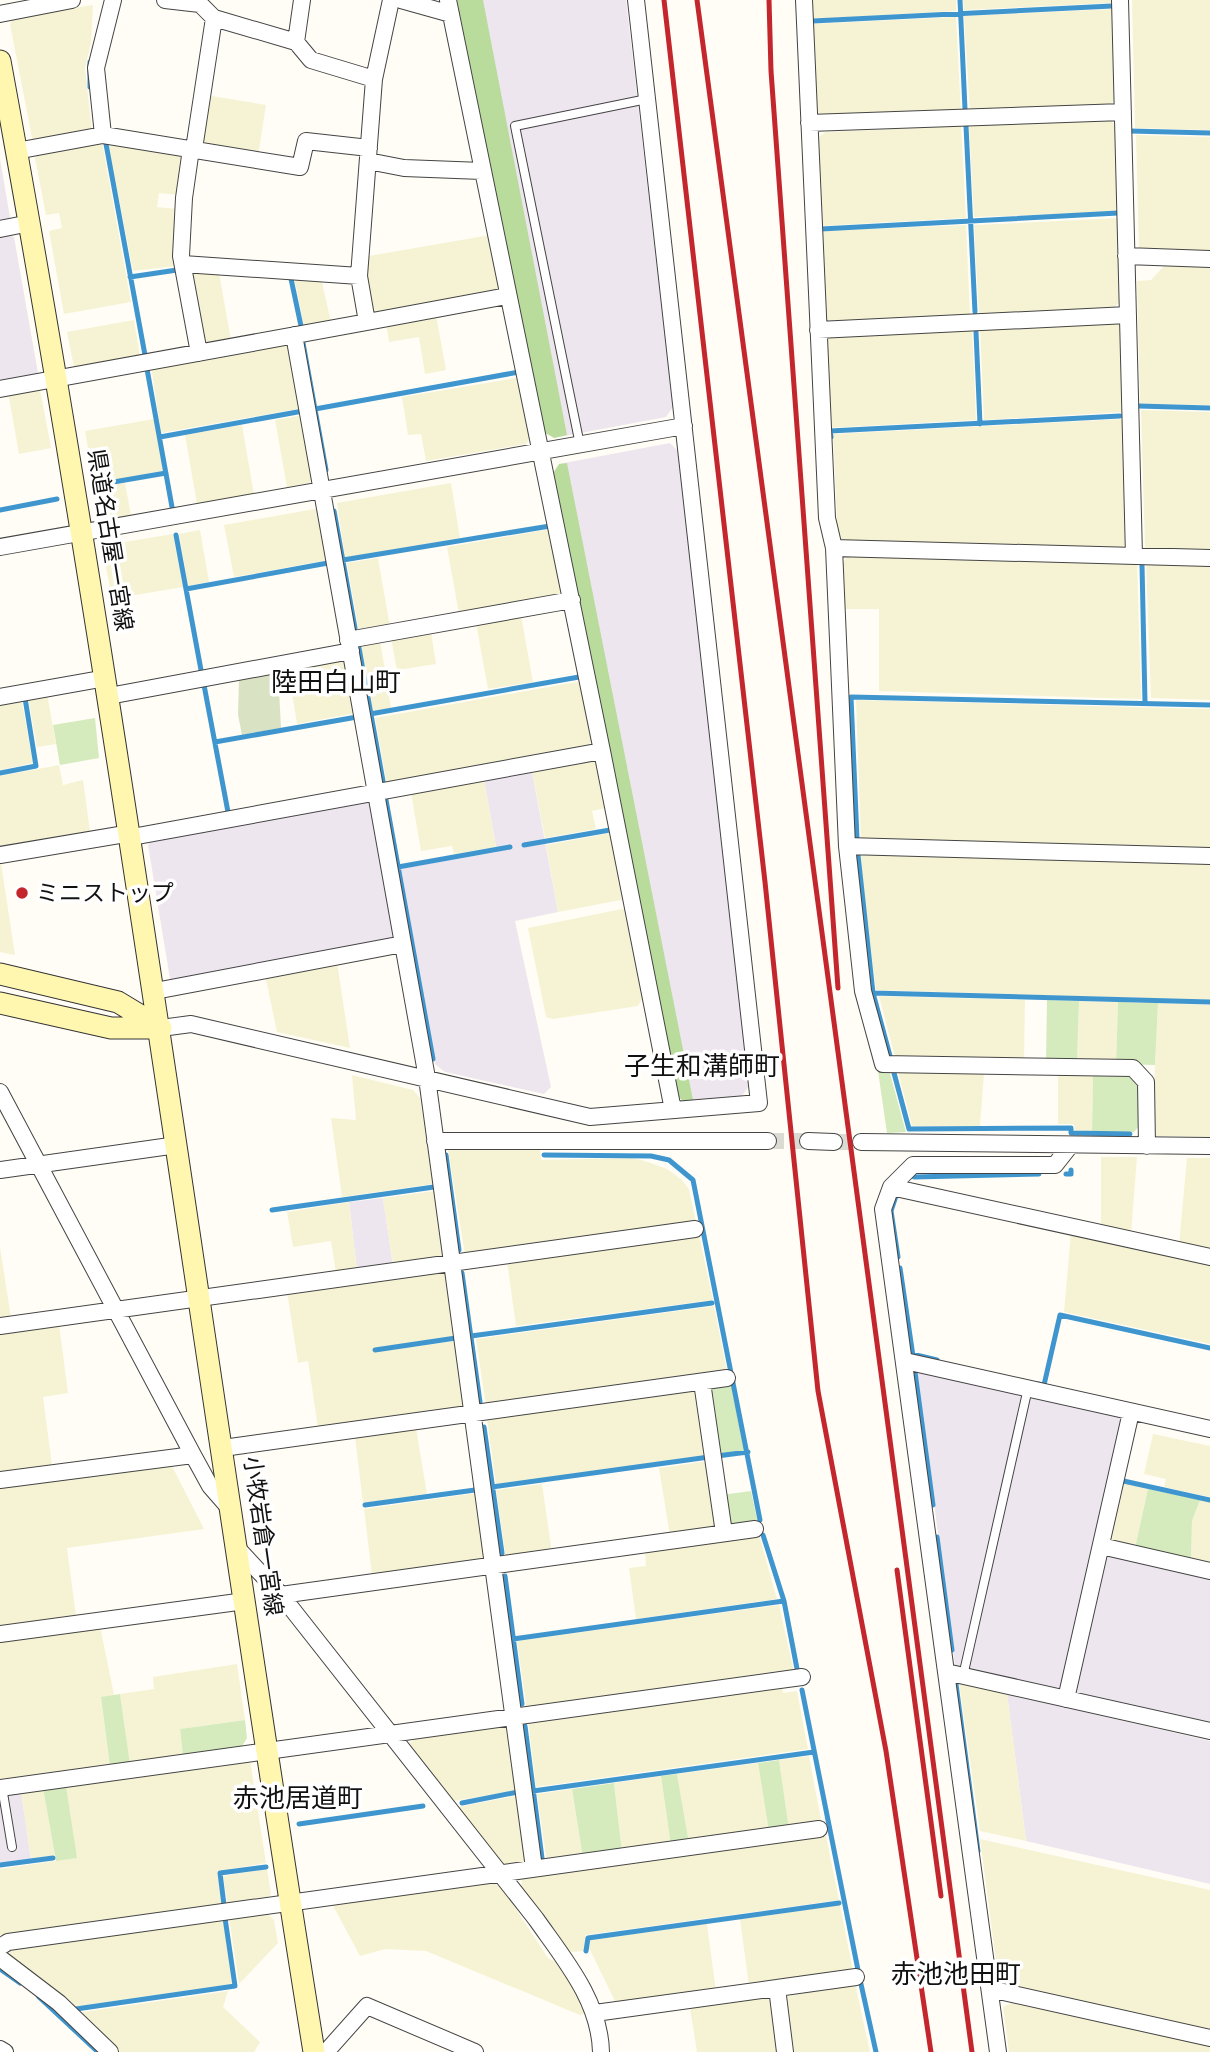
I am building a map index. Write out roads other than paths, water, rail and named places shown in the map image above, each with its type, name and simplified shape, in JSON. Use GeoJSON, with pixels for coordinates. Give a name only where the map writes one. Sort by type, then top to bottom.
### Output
{"type":"FeatureCollection","features":[{"type":"Feature","properties":{"kind":"main road","name":"県道名古屋一宮線"},"geometry":{"type":"LineString","coordinates":[[1,69],[83,534],[161,1028]]}},
{"type":"Feature","properties":{"kind":"main road"},"geometry":{"type":"LineString","coordinates":[[0,974],[118,1002],[161,1028]]}},
{"type":"Feature","properties":{"kind":"main road"},"geometry":{"type":"LineString","coordinates":[[0,1003],[111,1028],[161,1028]]}},
{"type":"Feature","properties":{"kind":"main road","name":"小牧岩倉一宮線"},"geometry":{"type":"LineString","coordinates":[[161,1028],[199,1298],[314,2052]]}},
{"type":"Feature","properties":{"kind":"street"},"geometry":{"type":"LineString","coordinates":[[0,14],[72,0]]}},
{"type":"Feature","properties":{"kind":"street"},"geometry":{"type":"LineString","coordinates":[[103,135],[96,68],[113,0]]}},
{"type":"Feature","properties":{"kind":"street"},"geometry":{"type":"LineString","coordinates":[[165,0],[200,4],[214,18],[296,42],[311,60],[374,79]]}},
{"type":"Feature","properties":{"kind":"street"},"geometry":{"type":"LineString","coordinates":[[296,42],[302,0]]}},
{"type":"Feature","properties":{"kind":"street"},"geometry":{"type":"LineString","coordinates":[[367,322],[359,276],[368,155],[374,79],[391,0]]}},
{"type":"Feature","properties":{"kind":"street"},"geometry":{"type":"LineString","coordinates":[[401,0],[450,7],[507,296],[542,451],[673,1110]]}},
{"type":"Feature","properties":{"kind":"street"},"geometry":{"type":"LineString","coordinates":[[161,1028],[191,1024],[590,1116],[759,1104],[636,0]]}},
{"type":"Feature","properties":{"kind":"street"},"geometry":{"type":"LineString","coordinates":[[804,0],[827,518],[834,548],[848,846],[863,992],[883,1064],[1133,1069],[1146,1082],[1147,1146]]}},
{"type":"Feature","properties":{"kind":"street"},"geometry":{"type":"LineString","coordinates":[[1120,0],[1134,556]]}},
{"type":"Feature","properties":{"kind":"street"},"geometry":{"type":"LineString","coordinates":[[199,353],[183,264],[184,198],[214,18]]}},
{"type":"Feature","properties":{"kind":"street"},"geometry":{"type":"LineString","coordinates":[[809,123],[1123,112]]}},
{"type":"Feature","properties":{"kind":"street"},"geometry":{"type":"LineString","coordinates":[[16,151],[103,135],[300,167],[306,141],[368,155],[404,168],[482,171]]}},
{"type":"Feature","properties":{"kind":"street"},"geometry":{"type":"LineString","coordinates":[[0,229],[30,223]]}},
{"type":"Feature","properties":{"kind":"street"},"geometry":{"type":"LineString","coordinates":[[1126,256],[1210,259]]}},
{"type":"Feature","properties":{"kind":"street"},"geometry":{"type":"LineString","coordinates":[[183,264],[359,276]]}},
{"type":"Feature","properties":{"kind":"street"},"geometry":{"type":"LineString","coordinates":[[0,389],[507,296]]}},
{"type":"Feature","properties":{"kind":"street"},"geometry":{"type":"LineString","coordinates":[[818,330],[1128,315]]}},
{"type":"Feature","properties":{"kind":"street"},"geometry":{"type":"LineString","coordinates":[[294,335],[427,1078],[534,1868]]}},
{"type":"Feature","properties":{"kind":"street"},"geometry":{"type":"LineString","coordinates":[[0,547],[684,426]]}},
{"type":"Feature","properties":{"kind":"street"},"geometry":{"type":"LineString","coordinates":[[834,548],[1210,558]]}},
{"type":"Feature","properties":{"kind":"street"},"geometry":{"type":"LineString","coordinates":[[0,697],[108,687],[349,645],[572,600]]}},
{"type":"Feature","properties":{"kind":"street"},"geometry":{"type":"LineString","coordinates":[[0,855],[376,793],[602,751]]}},
{"type":"Feature","properties":{"kind":"street"},"geometry":{"type":"LineString","coordinates":[[848,846],[1210,856]]}},
{"type":"Feature","properties":{"kind":"street"},"geometry":{"type":"LineString","coordinates":[[155,991],[403,944]]}},
{"type":"Feature","properties":{"kind":"street"},"geometry":{"type":"LineString","coordinates":[[0,1092],[192,1455],[210,1486],[233,1512]]}},
{"type":"Feature","properties":{"kind":"street"},"geometry":{"type":"LineString","coordinates":[[435,1141],[768,1141]]}},
{"type":"Feature","properties":{"kind":"street"},"geometry":{"type":"LineString","coordinates":[[808,1141],[834,1142]]}},
{"type":"Feature","properties":{"kind":"street"},"geometry":{"type":"LineString","coordinates":[[861,1142],[1210,1146]]}},
{"type":"Feature","properties":{"kind":"street"},"geometry":{"type":"LineString","coordinates":[[0,1170],[177,1145]]}},
{"type":"Feature","properties":{"kind":"street"},"geometry":{"type":"LineString","coordinates":[[998,2052],[883,1209],[891,1187],[913,1165],[1055,1165],[1070,1146]]}},
{"type":"Feature","properties":{"kind":"street"},"geometry":{"type":"LineString","coordinates":[[891,1187],[1210,1256]]}},
{"type":"Feature","properties":{"kind":"street"},"geometry":{"type":"LineString","coordinates":[[0,1326],[695,1229]]}},
{"type":"Feature","properties":{"kind":"street"},"geometry":{"type":"LineString","coordinates":[[905,1361],[1210,1429]]}},
{"type":"Feature","properties":{"kind":"street"},"geometry":{"type":"LineString","coordinates":[[223,1448],[727,1378]]}},
{"type":"Feature","properties":{"kind":"street"},"geometry":{"type":"LineString","coordinates":[[702,1382],[724,1534]]}},
{"type":"Feature","properties":{"kind":"street"},"geometry":{"type":"LineString","coordinates":[[1066,1699],[1131,1412]]}},
{"type":"Feature","properties":{"kind":"street"},"geometry":{"type":"LineString","coordinates":[[0,1480],[192,1455]]}},
{"type":"Feature","properties":{"kind":"street"},"geometry":{"type":"LineString","coordinates":[[281,1595],[755,1529]]}},
{"type":"Feature","properties":{"kind":"street"},"geometry":{"type":"LineString","coordinates":[[1101,1546],[1210,1571]]}},
{"type":"Feature","properties":{"kind":"street"},"geometry":{"type":"LineString","coordinates":[[238,1549],[281,1595],[503,1873],[573,1971],[595,2013],[601,2032],[601,2052]]}},
{"type":"Feature","properties":{"kind":"street"},"geometry":{"type":"LineString","coordinates":[[0,1634],[245,1601]]}},
{"type":"Feature","properties":{"kind":"street"},"geometry":{"type":"LineString","coordinates":[[946,1672],[1210,1731]]}},
{"type":"Feature","properties":{"kind":"street"},"geometry":{"type":"LineString","coordinates":[[1,1788],[269,1752],[389,1732],[514,1718],[802,1677]]}},
{"type":"Feature","properties":{"kind":"street"},"geometry":{"type":"LineString","coordinates":[[0,1947],[8,1942],[290,1900],[819,1829]]}},
{"type":"Feature","properties":{"kind":"street"},"geometry":{"type":"LineString","coordinates":[[0,1958],[59,2003],[110,2052]]}},
{"type":"Feature","properties":{"kind":"street"},"geometry":{"type":"LineString","coordinates":[[595,2013],[856,1977]]}},
{"type":"Feature","properties":{"kind":"street"},"geometry":{"type":"LineString","coordinates":[[777,1988],[785,2052]]}},
{"type":"Feature","properties":{"kind":"street"},"geometry":{"type":"LineString","coordinates":[[990,1989],[1210,2038]]}},
{"type":"Feature","properties":{"kind":"street"},"geometry":{"type":"LineString","coordinates":[[326,2052],[367,2006],[456,2048],[475,2052]]}},
{"type":"Feature","properties":{"kind":"street"},"geometry":{"type":"LineString","coordinates":[[0,2049],[5,2052]]}},
{"type":"Feature","properties":{"kind":"lane"},"geometry":{"type":"LineString","coordinates":[[580,444],[515,127],[647,99]]}},
{"type":"Feature","properties":{"kind":"lane"},"geometry":{"type":"LineString","coordinates":[[963,1676],[1028,1388]]}},
{"type":"Feature","properties":{"kind":"lane"},"geometry":{"type":"LineString","coordinates":[[1,1788],[12,1847]]}},
{"type":"Feature","properties":{"kind":"waterway"},"geometry":{"type":"LineString","coordinates":[[960,0],[965,109]]}},
{"type":"Feature","properties":{"kind":"waterway"},"geometry":{"type":"LineString","coordinates":[[813,21],[1112,6]]}},
{"type":"Feature","properties":{"kind":"waterway"},"geometry":{"type":"LineString","coordinates":[[90,62],[90,87]]}},
{"type":"Feature","properties":{"kind":"waterway"},"geometry":{"type":"LineString","coordinates":[[966,126],[975,312]]}},
{"type":"Feature","properties":{"kind":"waterway"},"geometry":{"type":"LineString","coordinates":[[1130,131],[1210,133]]}},
{"type":"Feature","properties":{"kind":"waterway"},"geometry":{"type":"LineString","coordinates":[[106,144],[145,355]]}},
{"type":"Feature","properties":{"kind":"waterway"},"geometry":{"type":"LineString","coordinates":[[821,229],[1118,213]]}},
{"type":"Feature","properties":{"kind":"waterway"},"geometry":{"type":"LineString","coordinates":[[130,277],[177,270]]}},
{"type":"Feature","properties":{"kind":"waterway"},"geometry":{"type":"LineString","coordinates":[[290,274],[301,326]]}},
{"type":"Feature","properties":{"kind":"waterway"},"geometry":{"type":"LineString","coordinates":[[976,332],[980,424]]}},
{"type":"Feature","properties":{"kind":"waterway"},"geometry":{"type":"LineString","coordinates":[[303,343],[326,470]]}},
{"type":"Feature","properties":{"kind":"waterway"},"geometry":{"type":"LineString","coordinates":[[147,369],[172,507]]}},
{"type":"Feature","properties":{"kind":"waterway"},"geometry":{"type":"LineString","coordinates":[[315,409],[519,372]]}},
{"type":"Feature","properties":{"kind":"waterway"},"geometry":{"type":"LineString","coordinates":[[1138,406],[1210,408]]}},
{"type":"Feature","properties":{"kind":"waterway"},"geometry":{"type":"LineString","coordinates":[[160,437],[303,411]]}},
{"type":"Feature","properties":{"kind":"waterway"},"geometry":{"type":"LineString","coordinates":[[831,437],[830,431],[1120,416]]}},
{"type":"Feature","properties":{"kind":"waterway"},"geometry":{"type":"LineString","coordinates":[[96,485],[166,473]]}},
{"type":"Feature","properties":{"kind":"waterway"},"geometry":{"type":"LineString","coordinates":[[0,510],[57,499]]}},
{"type":"Feature","properties":{"kind":"waterway"},"geometry":{"type":"LineString","coordinates":[[334,511],[355,628]]}},
{"type":"Feature","properties":{"kind":"waterway"},"geometry":{"type":"LineString","coordinates":[[343,560],[550,526]]}},
{"type":"Feature","properties":{"kind":"waterway"},"geometry":{"type":"LineString","coordinates":[[176,535],[201,670]]}},
{"type":"Feature","properties":{"kind":"waterway"},"geometry":{"type":"LineString","coordinates":[[186,589],[328,563]]}},
{"type":"Feature","properties":{"kind":"waterway"},"geometry":{"type":"LineString","coordinates":[[1142,565],[1145,703]]}},
{"type":"Feature","properties":{"kind":"waterway"},"geometry":{"type":"LineString","coordinates":[[359,648],[383,781]]}},
{"type":"Feature","properties":{"kind":"waterway"},"geometry":{"type":"LineString","coordinates":[[370,714],[579,677]]}},
{"type":"Feature","properties":{"kind":"waterway"},"geometry":{"type":"LineString","coordinates":[[204,685],[228,812]]}},
{"type":"Feature","properties":{"kind":"waterway"},"geometry":{"type":"LineString","coordinates":[[857,839],[851,697],[1210,705]]}},
{"type":"Feature","properties":{"kind":"waterway"},"geometry":{"type":"LineString","coordinates":[[0,773],[36,766],[25,698]]}},
{"type":"Feature","properties":{"kind":"waterway"},"geometry":{"type":"LineString","coordinates":[[215,742],[357,717]]}},
{"type":"Feature","properties":{"kind":"waterway"},"geometry":{"type":"LineString","coordinates":[[386,800],[433,1059]]}},
{"type":"Feature","properties":{"kind":"waterway"},"geometry":{"type":"LineString","coordinates":[[524,845],[610,830]]}},
{"type":"Feature","properties":{"kind":"waterway"},"geometry":{"type":"LineString","coordinates":[[398,867],[510,847]]}},
{"type":"Feature","properties":{"kind":"waterway"},"geometry":{"type":"LineString","coordinates":[[858,855],[873,993],[890,1056]]}},
{"type":"Feature","properties":{"kind":"waterway"},"geometry":{"type":"LineString","coordinates":[[873,993],[1210,1002]]}},
{"type":"Feature","properties":{"kind":"waterway"},"geometry":{"type":"LineString","coordinates":[[894,1073],[909,1129],[1071,1128],[1071,1133],[1130,1134]]}},
{"type":"Feature","properties":{"kind":"waterway"},"geometry":{"type":"LineString","coordinates":[[446,1155],[459,1250]]}},
{"type":"Feature","properties":{"kind":"waterway"},"geometry":{"type":"LineString","coordinates":[[544,1155],[651,1156],[669,1160],[693,1180],[760,1520]]}},
{"type":"Feature","properties":{"kind":"waterway"},"geometry":{"type":"LineString","coordinates":[[1066,1174],[1071,1174],[1071,1170]]}},
{"type":"Feature","properties":{"kind":"waterway"},"geometry":{"type":"LineString","coordinates":[[914,1177],[1039,1174]]}},
{"type":"Feature","properties":{"kind":"waterway"},"geometry":{"type":"LineString","coordinates":[[272,1210],[434,1187]]}},
{"type":"Feature","properties":{"kind":"waterway"},"geometry":{"type":"LineString","coordinates":[[896,1196],[891,1211],[898,1257]]}},
{"type":"Feature","properties":{"kind":"waterway"},"geometry":{"type":"LineString","coordinates":[[900,1268],[913,1356]]}},
{"type":"Feature","properties":{"kind":"waterway"},"geometry":{"type":"LineString","coordinates":[[462,1273],[480,1402]]}},
{"type":"Feature","properties":{"kind":"waterway"},"geometry":{"type":"LineString","coordinates":[[471,1336],[712,1303]]}},
{"type":"Feature","properties":{"kind":"waterway"},"geometry":{"type":"LineString","coordinates":[[1038,1384],[1044,1385],[1060,1315],[1210,1348]]}},
{"type":"Feature","properties":{"kind":"waterway"},"geometry":{"type":"LineString","coordinates":[[375,1350],[456,1338]]}},
{"type":"Feature","properties":{"kind":"waterway"},"geometry":{"type":"LineString","coordinates":[[912,1354],[937,1360]]}},
{"type":"Feature","properties":{"kind":"waterway"},"geometry":{"type":"LineString","coordinates":[[915,1372],[933,1505]]}},
{"type":"Feature","properties":{"kind":"waterway"},"geometry":{"type":"LineString","coordinates":[[484,1427],[502,1553]]}},
{"type":"Feature","properties":{"kind":"waterway"},"geometry":{"type":"LineString","coordinates":[[717,1456],[748,1452]]}},
{"type":"Feature","properties":{"kind":"waterway"},"geometry":{"type":"LineString","coordinates":[[492,1487],[709,1457]]}},
{"type":"Feature","properties":{"kind":"waterway"},"geometry":{"type":"LineString","coordinates":[[1119,1480],[1210,1500]]}},
{"type":"Feature","properties":{"kind":"waterway"},"geometry":{"type":"LineString","coordinates":[[365,1505],[475,1490]]}},
{"type":"Feature","properties":{"kind":"waterway"},"geometry":{"type":"LineString","coordinates":[[763,1535],[784,1601],[798,1674]]}},
{"type":"Feature","properties":{"kind":"waterway"},"geometry":{"type":"LineString","coordinates":[[937,1537],[952,1650]]}},
{"type":"Feature","properties":{"kind":"waterway"},"geometry":{"type":"LineString","coordinates":[[505,1576],[522,1704]]}},
{"type":"Feature","properties":{"kind":"waterway"},"geometry":{"type":"LineString","coordinates":[[513,1639],[784,1601]]}},
{"type":"Feature","properties":{"kind":"waterway"},"geometry":{"type":"LineString","coordinates":[[956,1684],[978,1851]]}},
{"type":"Feature","properties":{"kind":"waterway"},"geometry":{"type":"LineString","coordinates":[[802,1690],[858,1970]]}},
{"type":"Feature","properties":{"kind":"waterway"},"geometry":{"type":"LineString","coordinates":[[525,1726],[542,1858]]}},
{"type":"Feature","properties":{"kind":"waterway"},"geometry":{"type":"LineString","coordinates":[[533,1791],[814,1752]]}},
{"type":"Feature","properties":{"kind":"waterway"},"geometry":{"type":"LineString","coordinates":[[462,1803],[518,1792]]}},
{"type":"Feature","properties":{"kind":"waterway"},"geometry":{"type":"LineString","coordinates":[[299,1824],[423,1806]]}},
{"type":"Feature","properties":{"kind":"waterway"},"geometry":{"type":"LineString","coordinates":[[0,1865],[53,1858]]}},
{"type":"Feature","properties":{"kind":"waterway"},"geometry":{"type":"LineString","coordinates":[[224,1905],[220,1873],[266,1867]]}},
{"type":"Feature","properties":{"kind":"waterway"},"geometry":{"type":"LineString","coordinates":[[586,1951],[588,1938],[839,1903]]}},
{"type":"Feature","properties":{"kind":"waterway"},"geometry":{"type":"LineString","coordinates":[[76,2009],[235,1986],[225,1918]]}},
{"type":"Feature","properties":{"kind":"waterway"},"geometry":{"type":"LineString","coordinates":[[0,1969],[20,1983]]}},
{"type":"Feature","properties":{"kind":"waterway"},"geometry":{"type":"LineString","coordinates":[[861,1984],[876,2052]]}},
{"type":"Feature","properties":{"kind":"waterway"},"geometry":{"type":"LineString","coordinates":[[39,1997],[98,2052]]}},
{"type":"Feature","properties":{"kind":"tunnel"},"geometry":{"type":"LineString","coordinates":[[768,1141],[808,1141]]}},
{"type":"Feature","properties":{"kind":"tunnel"},"geometry":{"type":"LineString","coordinates":[[834,1142],[861,1142]]}},
{"type":"Feature","properties":{"kind":"railway"},"geometry":{"type":"LineString","coordinates":[[664,0],[765,882],[818,1391],[886,1751],[931,2052]]}},
{"type":"Feature","properties":{"kind":"railway"},"geometry":{"type":"LineString","coordinates":[[697,0],[972,2052]]}},
{"type":"Feature","properties":{"kind":"railway"},"geometry":{"type":"LineString","coordinates":[[769,0],[771,71],[838,988]]}},
{"type":"Feature","properties":{"kind":"railway"},"geometry":{"type":"LineString","coordinates":[[897,1570],[941,1896]]}},
{"type":"Feature","properties":{"kind":"place","name":"ミニストップ"},"geometry":{"type":"Point","coordinates":[22,893]}},
{"type":"Feature","properties":{"kind":"district","name":"陸田白山町"},"geometry":{"type":"Point","coordinates":[336,682]}},
{"type":"Feature","properties":{"kind":"district","name":"子生和溝師町"},"geometry":{"type":"Point","coordinates":[702,1066]}},
{"type":"Feature","properties":{"kind":"district","name":"赤池居道町"},"geometry":{"type":"Point","coordinates":[298,1798]}},
{"type":"Feature","properties":{"kind":"district","name":"赤池池田町"},"geometry":{"type":"Point","coordinates":[956,1974]}}]}
